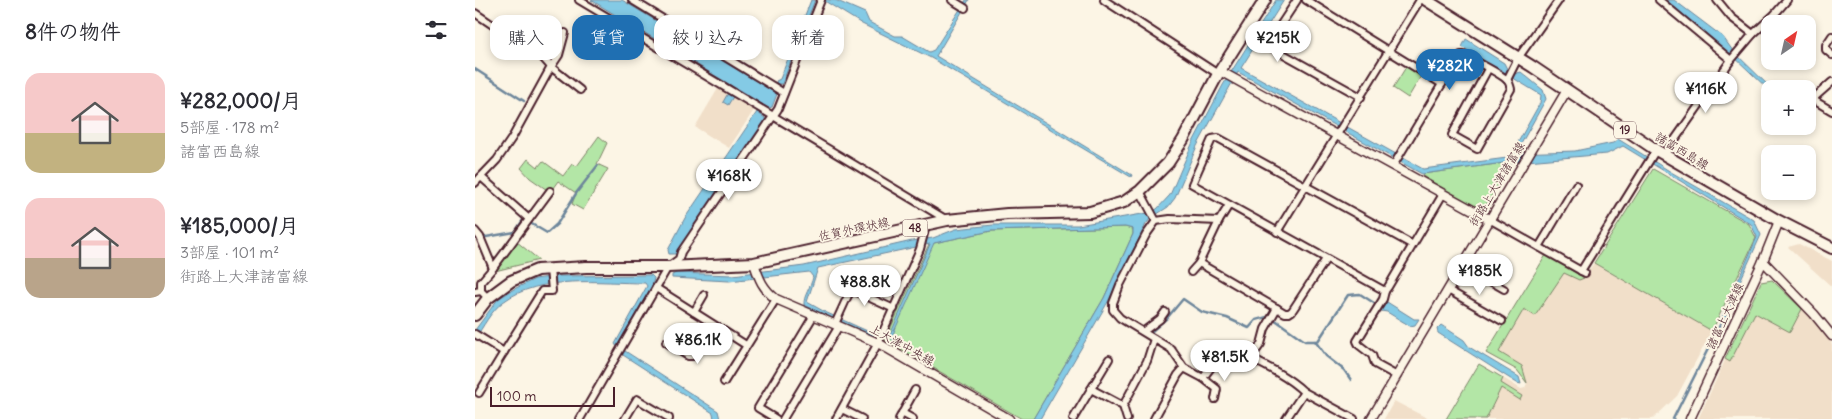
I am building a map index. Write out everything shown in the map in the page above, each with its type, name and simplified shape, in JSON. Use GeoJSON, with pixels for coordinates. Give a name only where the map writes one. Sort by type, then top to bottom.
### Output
{"type":"FeatureCollection","features":[{"type":"Feature","properties":{"kind":"main road","name":"佐賀外環状線"},"geometry":{"type":"LineString","coordinates":[[475,315],[481,294],[537,270],[550,272],[586,267],[755,267],[947,220],[1007,214],[1091,212],[1124,202],[1140,191],[1168,163],[1265,0]]}},
{"type":"Feature","properties":{"kind":"main road","name":"諸富西島線"},"geometry":{"type":"LineString","coordinates":[[1425,0],[1567,90],[1655,157],[1832,248]]}},
{"type":"Feature","properties":{"kind":"street"},"geometry":{"type":"LineString","coordinates":[[579,0],[947,220]]}},
{"type":"Feature","properties":{"kind":"street"},"geometry":{"type":"LineString","coordinates":[[632,0],[784,93]]}},
{"type":"Feature","properties":{"kind":"street"},"geometry":{"type":"LineString","coordinates":[[952,0],[963,7]]}},
{"type":"Feature","properties":{"kind":"street"},"geometry":{"type":"LineString","coordinates":[[1104,0],[1222,73],[1394,163],[1443,194],[1583,272],[1655,157],[1753,34],[1787,0]]}},
{"type":"Feature","properties":{"kind":"street"},"geometry":{"type":"LineString","coordinates":[[1297,0],[1269,44],[1271,47],[1361,97]]}},
{"type":"Feature","properties":{"kind":"street"},"geometry":{"type":"LineString","coordinates":[[1306,0],[1442,84]]}},
{"type":"Feature","properties":{"kind":"street"},"geometry":{"type":"LineString","coordinates":[[1277,232],[1420,0]]}},
{"type":"Feature","properties":{"kind":"street"},"geometry":{"type":"LineString","coordinates":[[1507,80],[1519,58],[1559,0]]}},
{"type":"Feature","properties":{"kind":"street"},"geometry":{"type":"LineString","coordinates":[[1659,0],[1732,59]]}},
{"type":"Feature","properties":{"kind":"street"},"geometry":{"type":"LineString","coordinates":[[1717,0],[1731,17],[1753,34]]}},
{"type":"Feature","properties":{"kind":"street"},"geometry":{"type":"LineString","coordinates":[[580,419],[667,267],[679,259],[681,252],[774,117],[821,1]]}},
{"type":"Feature","properties":{"kind":"street"},"geometry":{"type":"LineString","coordinates":[[475,13],[512,38],[534,48],[551,67],[581,90]]}},
{"type":"Feature","properties":{"kind":"street"},"geometry":{"type":"LineString","coordinates":[[529,219],[477,179],[497,160],[512,138],[559,55],[565,33]]}},
{"type":"Feature","properties":{"kind":"street"},"geometry":{"type":"LineString","coordinates":[[1832,36],[1825,50],[1832,55]]}},
{"type":"Feature","properties":{"kind":"street"},"geometry":{"type":"LineString","coordinates":[[1394,163],[1461,55],[1487,69],[1507,80],[1511,89],[1477,148],[1452,135],[1487,69]]}},
{"type":"Feature","properties":{"kind":"street"},"geometry":{"type":"LineString","coordinates":[[1832,82],[1815,97],[1815,101],[1832,111]]}},
{"type":"Feature","properties":{"kind":"street","name":"街路上大津諸富線"},"geometry":{"type":"LineString","coordinates":[[1371,419],[1567,90]]}},
{"type":"Feature","properties":{"kind":"street"},"geometry":{"type":"LineString","coordinates":[[1385,291],[1192,184],[1212,139],[1218,138],[1413,246]]}},
{"type":"Feature","properties":{"kind":"street"},"geometry":{"type":"LineString","coordinates":[[1539,247],[1576,186]]}},
{"type":"Feature","properties":{"kind":"street"},"geometry":{"type":"LineString","coordinates":[[481,294],[481,282],[550,191]]}},
{"type":"Feature","properties":{"kind":"street"},"geometry":{"type":"LineString","coordinates":[[1140,191],[1156,221]]}},
{"type":"Feature","properties":{"kind":"street"},"geometry":{"type":"LineString","coordinates":[[1397,376],[1375,364],[1372,354],[1359,345],[1357,341],[1443,194]]}},
{"type":"Feature","properties":{"kind":"street"},"geometry":{"type":"LineString","coordinates":[[1191,272],[1199,263],[1219,221],[1229,205]]}},
{"type":"Feature","properties":{"kind":"street"},"geometry":{"type":"LineString","coordinates":[[1215,399],[1217,390],[1203,378],[1184,368],[1171,349],[1120,318],[1113,310],[1113,303],[1146,236],[1156,221],[1170,219],[1219,221]]}},
{"type":"Feature","properties":{"kind":"street","name":"諸富上大津線"},"geometry":{"type":"LineString","coordinates":[[1690,419],[1763,261],[1779,221]]}},
{"type":"Feature","properties":{"kind":"street"},"geometry":{"type":"LineString","coordinates":[[836,419],[878,343],[894,309],[920,250],[925,237],[926,226]]}},
{"type":"Feature","properties":{"kind":"street"},"geometry":{"type":"LineString","coordinates":[[475,232],[493,268]]}},
{"type":"Feature","properties":{"kind":"street"},"geometry":{"type":"LineString","coordinates":[[1199,263],[1285,313],[1289,313],[1325,259]]}},
{"type":"Feature","properties":{"kind":"street"},"geometry":{"type":"LineString","coordinates":[[1763,261],[1814,314],[1832,336]]}},
{"type":"Feature","properties":{"kind":"street"},"geometry":{"type":"LineString","coordinates":[[1462,265],[1504,289]]}},
{"type":"Feature","properties":{"kind":"street","name":"上大津中央線"},"geometry":{"type":"LineString","coordinates":[[755,267],[766,291],[776,299],[878,343],[1009,419]]}},
{"type":"Feature","properties":{"kind":"street"},"geometry":{"type":"LineString","coordinates":[[479,393],[542,291],[552,291],[550,272]]}},
{"type":"Feature","properties":{"kind":"street"},"geometry":{"type":"LineString","coordinates":[[656,288],[747,345]]}},
{"type":"Feature","properties":{"kind":"street"},"geometry":{"type":"LineString","coordinates":[[839,289],[849,294]]}},
{"type":"Feature","properties":{"kind":"street"},"geometry":{"type":"LineString","coordinates":[[783,419],[837,325],[851,290],[894,309]]}},
{"type":"Feature","properties":{"kind":"street"},"geometry":{"type":"LineString","coordinates":[[1448,290],[1502,321]]}},
{"type":"Feature","properties":{"kind":"street"},"geometry":{"type":"LineString","coordinates":[[694,312],[704,295]]}},
{"type":"Feature","properties":{"kind":"street"},"geometry":{"type":"LineString","coordinates":[[724,382],[776,299]]}},
{"type":"Feature","properties":{"kind":"street"},"geometry":{"type":"LineString","coordinates":[[1250,359],[1261,344],[1265,329],[1277,308]]}},
{"type":"Feature","properties":{"kind":"street"},"geometry":{"type":"LineString","coordinates":[[1144,332],[1160,319],[1165,312]]}},
{"type":"Feature","properties":{"kind":"street"},"geometry":{"type":"LineString","coordinates":[[776,419],[758,408],[814,315]]}},
{"type":"Feature","properties":{"kind":"street"},"geometry":{"type":"LineString","coordinates":[[666,342],[688,356],[693,356],[712,324]]}},
{"type":"Feature","properties":{"kind":"street"},"geometry":{"type":"LineString","coordinates":[[477,336],[504,352]]}},
{"type":"Feature","properties":{"kind":"street"},"geometry":{"type":"LineString","coordinates":[[1127,419],[1123,406],[1147,361],[1154,339]]}},
{"type":"Feature","properties":{"kind":"street"},"geometry":{"type":"LineString","coordinates":[[1203,378],[1222,353],[1230,348],[1268,367],[1297,385],[1304,392],[1354,419]]}},
{"type":"Feature","properties":{"kind":"street"},"geometry":{"type":"LineString","coordinates":[[1073,419],[1109,359]]}},
{"type":"Feature","properties":{"kind":"street"},"geometry":{"type":"LineString","coordinates":[[1155,419],[1178,375],[1184,368]]}},
{"type":"Feature","properties":{"kind":"street"},"geometry":{"type":"LineString","coordinates":[[913,419],[901,416],[915,390]]}},
{"type":"Feature","properties":{"kind":"street"},"geometry":{"type":"LineString","coordinates":[[1091,390],[1123,406]]}},
{"type":"Feature","properties":{"kind":"street"},"geometry":{"type":"LineString","coordinates":[[1286,419],[1304,392]]}},
{"type":"Feature","properties":{"kind":"street"},"geometry":{"type":"LineString","coordinates":[[625,419],[637,399],[670,419]]}},
{"type":"Feature","properties":{"kind":"street"},"geometry":{"type":"LineString","coordinates":[[842,408],[862,419]]}},
{"type":"Feature","properties":{"kind":"shaded area"},"geometry":{"type":"Polygon","coordinates":[[[719,87],[754,110],[729,148],[695,127],[719,87]]]}},
{"type":"Feature","properties":{"kind":"shaded area"},"geometry":{"type":"Polygon","coordinates":[[[1799,244],[1832,261],[1832,287],[1788,247],[1799,244]]]}},
{"type":"Feature","properties":{"kind":"shaded area"},"geometry":{"type":"Polygon","coordinates":[[[1546,255],[1584,277],[1594,263],[1712,331],[1677,396],[1653,419],[1479,419],[1503,378],[1521,389],[1525,388],[1527,383],[1517,370],[1486,353],[1546,255]]]}},
{"type":"Feature","properties":{"kind":"shaded area"},"geometry":{"type":"Polygon","coordinates":[[[1772,280],[1810,317],[1832,344],[1832,419],[1698,419],[1761,282],[1772,280]]]}},
{"type":"Feature","properties":{"kind":"shaded area"},"geometry":{"type":"Polygon","coordinates":[[[1394,401],[1429,419],[1384,419],[1394,401]]]}},
{"type":"Feature","properties":{"kind":"green space"},"geometry":{"type":"Polygon","coordinates":[[[1406,67],[1421,76],[1408,98],[1393,88],[1406,67]]]}},
{"type":"Feature","properties":{"kind":"green space"},"geometry":{"type":"Polygon","coordinates":[[[599,136],[607,143],[597,164],[608,169],[583,210],[572,204],[576,193],[558,181],[550,192],[530,178],[521,168],[528,159],[538,167],[543,161],[563,176],[572,164],[577,166],[599,136]]]}},
{"type":"Feature","properties":{"kind":"green space"},"geometry":{"type":"Polygon","coordinates":[[[1504,163],[1511,165],[1484,208],[1479,209],[1424,177],[1422,174],[1504,163]]]}},
{"type":"Feature","properties":{"kind":"green space"},"geometry":{"type":"Polygon","coordinates":[[[1653,169],[1749,224],[1756,238],[1712,331],[1594,263],[1653,169]]]}},
{"type":"Feature","properties":{"kind":"green space"},"geometry":{"type":"Polygon","coordinates":[[[1125,227],[1133,229],[1133,234],[1104,298],[1033,419],[1022,419],[885,340],[929,244],[991,231],[1125,227]]]}},
{"type":"Feature","properties":{"kind":"green space"},"geometry":{"type":"Polygon","coordinates":[[[516,241],[539,260],[495,271],[516,241]]]}},
{"type":"Feature","properties":{"kind":"green space"},"geometry":{"type":"Polygon","coordinates":[[[1546,255],[1584,278],[1579,280],[1564,273],[1535,316],[1524,309],[1499,352],[1522,366],[1527,383],[1517,370],[1486,353],[1546,255]]]}},
{"type":"Feature","properties":{"kind":"green space"},"geometry":{"type":"Polygon","coordinates":[[[1772,280],[1802,309],[1790,332],[1755,313],[1730,362],[1725,359],[1761,282],[1772,280]]]}},
{"type":"Feature","properties":{"kind":"green space"},"geometry":{"type":"Polygon","coordinates":[[[1479,364],[1503,378],[1501,383],[1522,396],[1520,400],[1501,388],[1486,419],[1446,419],[1479,364]]]}},
{"type":"Feature","properties":{"kind":"water"},"geometry":{"type":"Polygon","coordinates":[[[591,0],[622,0],[654,19],[654,38],[644,32],[644,15],[616,15],[591,0]]]}},
{"type":"Feature","properties":{"kind":"water"},"geometry":{"type":"Polygon","coordinates":[[[811,0],[815,0],[809,15],[805,15],[811,0]]]}},
{"type":"Feature","properties":{"kind":"water"},"geometry":{"type":"Polygon","coordinates":[[[823,0],[835,0],[865,13],[869,22],[895,36],[902,36],[929,52],[934,50],[966,0],[969,0],[936,56],[1132,175],[1131,177],[931,58],[862,24],[823,0]]]}},
{"type":"Feature","properties":{"kind":"water"},"geometry":{"type":"Polygon","coordinates":[[[1276,0],[1284,0],[1241,68],[1423,169],[1507,158],[1512,153],[1540,103],[1541,95],[1462,47],[1466,39],[1504,63],[1507,69],[1514,74],[1521,72],[1543,90],[1546,99],[1516,153],[1575,151],[1613,143],[1618,139],[1754,220],[1761,235],[1723,323],[1720,322],[1757,237],[1751,224],[1623,146],[1607,154],[1504,163],[1422,174],[1238,72],[1197,146],[1175,198],[1168,207],[1151,218],[1146,224],[1109,300],[1040,419],[1033,419],[1104,298],[1133,234],[1133,229],[1125,227],[991,231],[934,243],[893,334],[896,342],[893,341],[890,335],[930,244],[818,268],[807,302],[874,334],[873,336],[804,305],[813,277],[809,272],[729,281],[672,278],[672,275],[676,273],[733,275],[804,266],[912,241],[933,238],[956,229],[993,225],[1078,225],[1148,213],[1157,209],[1170,195],[1192,144],[1223,85],[1276,0]]]}},
{"type":"Feature","properties":{"kind":"water"},"geometry":{"type":"Polygon","coordinates":[[[1664,0],[1674,0],[1723,37],[1733,51],[1763,80],[1761,82],[1731,54],[1723,50],[1664,0]]]}},
{"type":"Feature","properties":{"kind":"water"},"geometry":{"type":"Polygon","coordinates":[[[689,60],[721,60],[777,94],[772,107],[769,108],[737,90],[728,105],[723,102],[732,86],[689,60]]]}},
{"type":"Feature","properties":{"kind":"water"},"geometry":{"type":"Polygon","coordinates":[[[787,60],[791,60],[782,84],[777,84],[776,81],[780,79],[787,60]]]}},
{"type":"Feature","properties":{"kind":"water"},"geometry":{"type":"Polygon","coordinates":[[[757,112],[765,118],[765,121],[676,254],[669,254],[668,250],[685,218],[757,112]]]}},
{"type":"Feature","properties":{"kind":"water"},"geometry":{"type":"Polygon","coordinates":[[[651,275],[654,278],[652,286],[618,344],[625,351],[718,411],[720,419],[714,419],[713,413],[623,355],[615,344],[647,286],[645,283],[571,282],[535,287],[518,293],[503,302],[487,319],[475,339],[475,330],[498,299],[535,279],[558,276],[651,275]]]}},
{"type":"Feature","properties":{"kind":"water"},"geometry":{"type":"Polygon","coordinates":[[[1387,302],[1414,319],[1419,319],[1415,325],[1410,326],[1387,312],[1381,311],[1387,302]]]}},
{"type":"Feature","properties":{"kind":"water"},"geometry":{"type":"Polygon","coordinates":[[[1441,325],[1464,340],[1469,347],[1519,377],[1521,384],[1438,333],[1437,329],[1441,325]]]}},
{"type":"Feature","properties":{"kind":"waterway"},"geometry":{"type":"LineString","coordinates":[[475,69],[524,101]]}},
{"type":"Feature","properties":{"kind":"waterway"},"geometry":{"type":"LineString","coordinates":[[530,223],[547,233],[557,224],[577,192],[598,165]]}},
{"type":"Feature","properties":{"kind":"waterway"},"geometry":{"type":"LineString","coordinates":[[486,237],[515,232],[523,220]]}},
{"type":"Feature","properties":{"kind":"waterway"},"geometry":{"type":"LineString","coordinates":[[1274,319],[1305,341],[1318,341],[1348,295],[1360,294],[1374,303]]}},
{"type":"Feature","properties":{"kind":"waterway"},"geometry":{"type":"LineString","coordinates":[[1152,331],[1167,318],[1183,299],[1202,312],[1227,318],[1249,328],[1256,320],[1267,317]]}},
{"type":"Feature","properties":{"kind":"waterway"},"geometry":{"type":"LineString","coordinates":[[1673,419],[1723,319]]}},
{"type":"Feature","properties":{"kind":"waterway"},"geometry":{"type":"LineString","coordinates":[[1315,341],[1326,356],[1344,370],[1351,380]]}}]}
